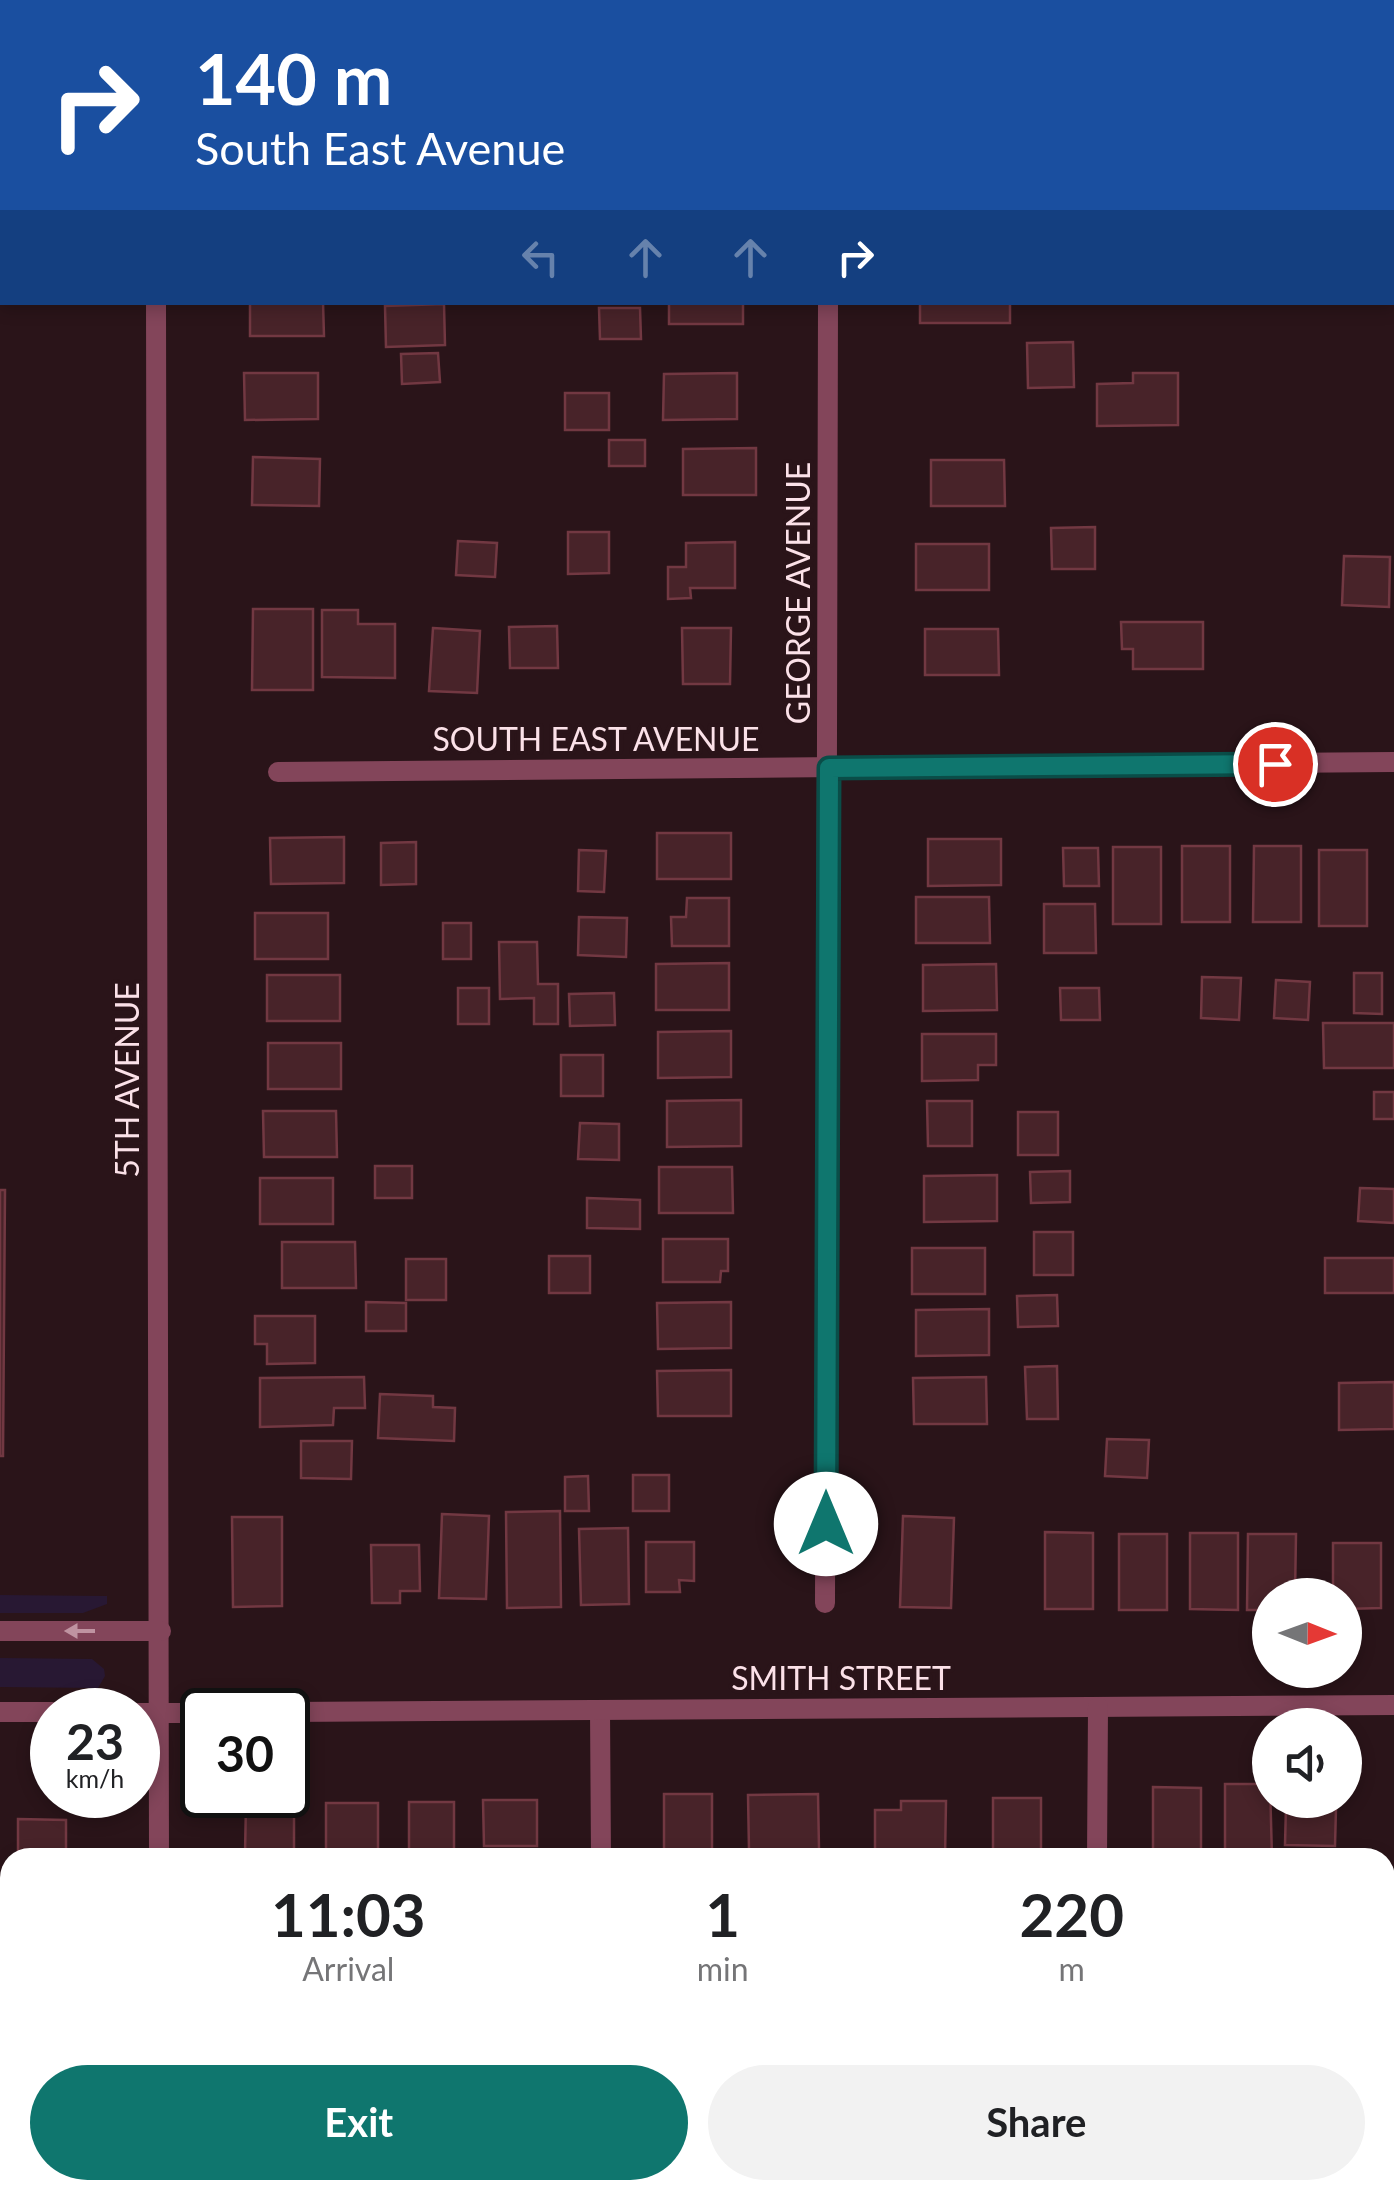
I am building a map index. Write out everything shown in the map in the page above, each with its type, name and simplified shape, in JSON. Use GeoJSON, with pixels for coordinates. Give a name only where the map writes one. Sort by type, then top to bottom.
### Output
{"type":"FeatureCollection","features":[{"type":"Feature","properties":{"kind":"street","name":"5TH AVENUE"},"geometry":{"type":"LineString","coordinates":[[156,305],[160,1713]]}},
{"type":"Feature","properties":{"kind":"street","name":"GEORGE AVENUE"},"geometry":{"type":"LineString","coordinates":[[825,1604],[828,305]]}},
{"type":"Feature","properties":{"kind":"street","name":"SOUTH EAST AVENUE"},"geometry":{"type":"LineString","coordinates":[[278,772],[1394,762]]}},
{"type":"Feature","properties":{"kind":"street"},"geometry":{"type":"LineString","coordinates":[[0,1631],[161,1631]]}},
{"type":"Feature","properties":{"kind":"street","name":"SMITH STREET"},"geometry":{"type":"LineString","coordinates":[[310,1712],[1394,1705]]}},
{"type":"Feature","properties":{"kind":"street"},"geometry":{"type":"LineString","coordinates":[[1098,1707],[1098,1848]]}},
{"type":"Feature","properties":{"kind":"street"},"geometry":{"type":"LineString","coordinates":[[600,1711],[601,1848]]}},
{"type":"Feature","properties":{"kind":"street"},"geometry":{"type":"LineString","coordinates":[[0,1712],[30,1712]]}},
{"type":"Feature","properties":{"kind":"street"},"geometry":{"type":"LineString","coordinates":[[160,1713],[180,1713]]}},
{"type":"Feature","properties":{"kind":"street","name":"5TH AVENUE"},"geometry":{"type":"LineString","coordinates":[[159,1818],[159,1848]]}},
{"type":"Feature","properties":{"kind":"shaded area"},"geometry":{"type":"Polygon","coordinates":[[[0,1595],[107,1596],[107,1604],[83,1613],[0,1613],[0,1595]]]}},
{"type":"Feature","properties":{"kind":"shaded area"},"geometry":{"type":"Polygon","coordinates":[[[0,1658],[92,1659],[104,1669],[105,1676],[98,1688],[0,1687],[0,1658]]]}},
{"type":"Feature","properties":{"kind":"building"},"geometry":{"type":"Polygon","coordinates":[[[250,305],[323,305],[324,336],[250,336],[250,305]]]}},
{"type":"Feature","properties":{"kind":"building"},"geometry":{"type":"Polygon","coordinates":[[[444,305],[445,345],[386,347],[385,306],[444,305]]]}},
{"type":"Feature","properties":{"kind":"building"},"geometry":{"type":"Polygon","coordinates":[[[669,305],[743,305],[743,324],[669,324],[669,305]]]}},
{"type":"Feature","properties":{"kind":"building"},"geometry":{"type":"Polygon","coordinates":[[[920,305],[1010,305],[1010,323],[920,323],[920,305]]]}},
{"type":"Feature","properties":{"kind":"building"},"geometry":{"type":"Polygon","coordinates":[[[599,308],[640,308],[641,339],[600,339],[599,308]]]}},
{"type":"Feature","properties":{"kind":"building"},"geometry":{"type":"Polygon","coordinates":[[[1073,342],[1074,387],[1028,388],[1027,343],[1073,342]]]}},
{"type":"Feature","properties":{"kind":"building"},"geometry":{"type":"Polygon","coordinates":[[[438,353],[440,382],[402,384],[401,354],[438,353]]]}},
{"type":"Feature","properties":{"kind":"building"},"geometry":{"type":"Polygon","coordinates":[[[244,373],[318,373],[318,419],[245,420],[244,373]]]}},
{"type":"Feature","properties":{"kind":"building"},"geometry":{"type":"Polygon","coordinates":[[[737,373],[737,419],[663,420],[664,374],[737,373]]]}},
{"type":"Feature","properties":{"kind":"building"},"geometry":{"type":"Polygon","coordinates":[[[1133,373],[1178,373],[1178,425],[1097,426],[1097,384],[1133,383],[1133,373]]]}},
{"type":"Feature","properties":{"kind":"building"},"geometry":{"type":"Polygon","coordinates":[[[565,393],[609,393],[609,430],[565,430],[565,393]]]}},
{"type":"Feature","properties":{"kind":"building"},"geometry":{"type":"Polygon","coordinates":[[[609,440],[645,440],[645,466],[609,466],[609,440]]]}},
{"type":"Feature","properties":{"kind":"building"},"geometry":{"type":"Polygon","coordinates":[[[756,448],[756,495],[683,495],[683,449],[756,448]]]}},
{"type":"Feature","properties":{"kind":"building"},"geometry":{"type":"Polygon","coordinates":[[[253,457],[320,459],[319,506],[252,505],[253,457]]]}},
{"type":"Feature","properties":{"kind":"building"},"geometry":{"type":"Polygon","coordinates":[[[931,460],[1004,460],[1005,506],[931,506],[931,460]]]}},
{"type":"Feature","properties":{"kind":"building"},"geometry":{"type":"Polygon","coordinates":[[[1095,527],[1095,569],[1052,569],[1051,528],[1095,527]]]}},
{"type":"Feature","properties":{"kind":"building"},"geometry":{"type":"Polygon","coordinates":[[[568,532],[609,532],[609,573],[568,574],[568,532]]]}},
{"type":"Feature","properties":{"kind":"building"},"geometry":{"type":"Polygon","coordinates":[[[458,541],[497,543],[495,577],[456,575],[458,541]]]}},
{"type":"Feature","properties":{"kind":"building"},"geometry":{"type":"Polygon","coordinates":[[[735,542],[735,588],[690,588],[691,598],[668,599],[668,567],[686,567],[686,543],[735,542]]]}},
{"type":"Feature","properties":{"kind":"building"},"geometry":{"type":"Polygon","coordinates":[[[916,544],[989,544],[989,590],[916,590],[916,544]]]}},
{"type":"Feature","properties":{"kind":"building"},"geometry":{"type":"Polygon","coordinates":[[[1344,556],[1390,557],[1389,607],[1342,605],[1344,556]]]}},
{"type":"Feature","properties":{"kind":"building"},"geometry":{"type":"Polygon","coordinates":[[[253,609],[313,609],[313,690],[252,690],[253,609]]]}},
{"type":"Feature","properties":{"kind":"building"},"geometry":{"type":"Polygon","coordinates":[[[322,610],[358,610],[358,624],[395,624],[395,678],[322,677],[322,610]]]}},
{"type":"Feature","properties":{"kind":"building"},"geometry":{"type":"Polygon","coordinates":[[[1121,622],[1203,622],[1203,669],[1133,669],[1133,649],[1122,649],[1121,622]]]}},
{"type":"Feature","properties":{"kind":"building"},"geometry":{"type":"Polygon","coordinates":[[[557,626],[558,668],[510,668],[509,627],[557,626]]]}},
{"type":"Feature","properties":{"kind":"building"},"geometry":{"type":"Polygon","coordinates":[[[433,628],[480,631],[477,693],[429,691],[433,628]]]}},
{"type":"Feature","properties":{"kind":"building"},"geometry":{"type":"Polygon","coordinates":[[[682,628],[731,628],[730,684],[683,684],[682,628]]]}},
{"type":"Feature","properties":{"kind":"building"},"geometry":{"type":"Polygon","coordinates":[[[925,629],[998,629],[999,675],[925,675],[925,629]]]}},
{"type":"Feature","properties":{"kind":"building"},"geometry":{"type":"Polygon","coordinates":[[[657,833],[731,833],[731,879],[657,879],[657,833]]]}},
{"type":"Feature","properties":{"kind":"building"},"geometry":{"type":"Polygon","coordinates":[[[344,837],[344,883],[271,884],[270,838],[344,837]]]}},
{"type":"Feature","properties":{"kind":"building"},"geometry":{"type":"Polygon","coordinates":[[[928,839],[1001,839],[1001,885],[928,886],[928,839]]]}},
{"type":"Feature","properties":{"kind":"building"},"geometry":{"type":"Polygon","coordinates":[[[416,842],[416,884],[381,885],[381,843],[416,842]]]}},
{"type":"Feature","properties":{"kind":"building"},"geometry":{"type":"Polygon","coordinates":[[[1182,846],[1230,846],[1230,922],[1182,922],[1182,846]]]}},
{"type":"Feature","properties":{"kind":"building"},"geometry":{"type":"Polygon","coordinates":[[[1254,846],[1301,846],[1301,922],[1253,922],[1254,846]]]}},
{"type":"Feature","properties":{"kind":"building"},"geometry":{"type":"Polygon","coordinates":[[[1113,847],[1161,847],[1161,924],[1113,924],[1113,847]]]}},
{"type":"Feature","properties":{"kind":"building"},"geometry":{"type":"Polygon","coordinates":[[[1063,848],[1098,848],[1099,886],[1064,886],[1063,848]]]}},
{"type":"Feature","properties":{"kind":"building"},"geometry":{"type":"Polygon","coordinates":[[[579,850],[606,851],[604,892],[578,891],[579,850]]]}},
{"type":"Feature","properties":{"kind":"building"},"geometry":{"type":"Polygon","coordinates":[[[1319,850],[1367,850],[1367,926],[1319,926],[1319,850]]]}},
{"type":"Feature","properties":{"kind":"building"},"geometry":{"type":"Polygon","coordinates":[[[916,897],[989,897],[990,943],[916,943],[916,897]]]}},
{"type":"Feature","properties":{"kind":"building"},"geometry":{"type":"Polygon","coordinates":[[[687,898],[729,898],[729,946],[672,946],[671,917],[686,917],[687,898]]]}},
{"type":"Feature","properties":{"kind":"building"},"geometry":{"type":"Polygon","coordinates":[[[1044,904],[1095,904],[1096,953],[1044,953],[1044,904]]]}},
{"type":"Feature","properties":{"kind":"building"},"geometry":{"type":"Polygon","coordinates":[[[255,913],[328,913],[328,959],[255,959],[255,913]]]}},
{"type":"Feature","properties":{"kind":"building"},"geometry":{"type":"Polygon","coordinates":[[[579,917],[627,918],[626,957],[578,955],[579,917]]]}},
{"type":"Feature","properties":{"kind":"building"},"geometry":{"type":"Polygon","coordinates":[[[443,923],[471,923],[471,959],[443,959],[443,923]]]}},
{"type":"Feature","properties":{"kind":"building"},"geometry":{"type":"Polygon","coordinates":[[[499,942],[537,942],[538,984],[558,984],[558,1024],[534,1024],[534,998],[500,999],[499,942]]]}},
{"type":"Feature","properties":{"kind":"building"},"geometry":{"type":"Polygon","coordinates":[[[729,963],[729,1010],[656,1010],[656,964],[729,963]]]}},
{"type":"Feature","properties":{"kind":"building"},"geometry":{"type":"Polygon","coordinates":[[[996,964],[997,1010],[923,1011],[923,965],[996,964]]]}},
{"type":"Feature","properties":{"kind":"building"},"geometry":{"type":"Polygon","coordinates":[[[1354,973],[1382,973],[1382,1014],[1354,1013],[1354,973]]]}},
{"type":"Feature","properties":{"kind":"building"},"geometry":{"type":"Polygon","coordinates":[[[267,975],[340,975],[340,1021],[267,1021],[267,975]]]}},
{"type":"Feature","properties":{"kind":"building"},"geometry":{"type":"Polygon","coordinates":[[[1202,977],[1241,978],[1239,1020],[1201,1018],[1202,977]]]}},
{"type":"Feature","properties":{"kind":"building"},"geometry":{"type":"Polygon","coordinates":[[[1276,980],[1310,982],[1308,1020],[1274,1018],[1276,980]]]}},
{"type":"Feature","properties":{"kind":"building"},"geometry":{"type":"Polygon","coordinates":[[[458,988],[489,988],[489,1024],[458,1024],[458,988]]]}},
{"type":"Feature","properties":{"kind":"building"},"geometry":{"type":"Polygon","coordinates":[[[1060,988],[1099,988],[1100,1020],[1061,1020],[1060,988]]]}},
{"type":"Feature","properties":{"kind":"building"},"geometry":{"type":"Polygon","coordinates":[[[614,993],[615,1025],[570,1026],[569,994],[614,993]]]}},
{"type":"Feature","properties":{"kind":"building"},"geometry":{"type":"Polygon","coordinates":[[[1323,1023],[1394,1023],[1394,1068],[1324,1068],[1323,1023]]]}},
{"type":"Feature","properties":{"kind":"building"},"geometry":{"type":"Polygon","coordinates":[[[731,1031],[731,1077],[658,1078],[658,1032],[731,1031]]]}},
{"type":"Feature","properties":{"kind":"building"},"geometry":{"type":"Polygon","coordinates":[[[922,1034],[996,1034],[996,1065],[978,1065],[978,1080],[922,1081],[922,1034]]]}},
{"type":"Feature","properties":{"kind":"building"},"geometry":{"type":"Polygon","coordinates":[[[268,1043],[341,1043],[341,1089],[268,1089],[268,1043]]]}},
{"type":"Feature","properties":{"kind":"building"},"geometry":{"type":"Polygon","coordinates":[[[561,1055],[603,1055],[603,1096],[561,1096],[561,1055]]]}},
{"type":"Feature","properties":{"kind":"building"},"geometry":{"type":"Polygon","coordinates":[[[1374,1092],[1394,1092],[1394,1119],[1374,1119],[1374,1092]]]}},
{"type":"Feature","properties":{"kind":"building"},"geometry":{"type":"Polygon","coordinates":[[[741,1100],[741,1146],[667,1147],[667,1101],[741,1100]]]}},
{"type":"Feature","properties":{"kind":"building"},"geometry":{"type":"Polygon","coordinates":[[[927,1101],[972,1101],[972,1146],[928,1146],[927,1101]]]}},
{"type":"Feature","properties":{"kind":"building"},"geometry":{"type":"Polygon","coordinates":[[[263,1111],[336,1111],[337,1157],[264,1157],[263,1111]]]}},
{"type":"Feature","properties":{"kind":"building"},"geometry":{"type":"Polygon","coordinates":[[[1018,1112],[1058,1112],[1058,1155],[1018,1155],[1018,1112]]]}},
{"type":"Feature","properties":{"kind":"building"},"geometry":{"type":"Polygon","coordinates":[[[580,1123],[619,1124],[619,1160],[578,1159],[580,1123]]]}},
{"type":"Feature","properties":{"kind":"building"},"geometry":{"type":"Polygon","coordinates":[[[375,1166],[412,1166],[412,1198],[375,1198],[375,1166]]]}},
{"type":"Feature","properties":{"kind":"building"},"geometry":{"type":"Polygon","coordinates":[[[659,1167],[732,1167],[733,1213],[659,1213],[659,1167]]]}},
{"type":"Feature","properties":{"kind":"building"},"geometry":{"type":"Polygon","coordinates":[[[1070,1171],[1070,1202],[1031,1203],[1030,1172],[1070,1171]]]}},
{"type":"Feature","properties":{"kind":"building"},"geometry":{"type":"Polygon","coordinates":[[[997,1175],[997,1221],[924,1222],[924,1176],[997,1175]]]}},
{"type":"Feature","properties":{"kind":"building"},"geometry":{"type":"Polygon","coordinates":[[[260,1178],[333,1178],[333,1224],[260,1224],[260,1178]]]}},
{"type":"Feature","properties":{"kind":"building"},"geometry":{"type":"Polygon","coordinates":[[[1360,1188],[1394,1189],[1394,1223],[1358,1221],[1360,1188]]]}},
{"type":"Feature","properties":{"kind":"building"},"geometry":{"type":"Polygon","coordinates":[[[0,1190],[5,1190],[3,1456],[0,1456],[0,1190]]]}},
{"type":"Feature","properties":{"kind":"building"},"geometry":{"type":"Polygon","coordinates":[[[587,1198],[640,1200],[640,1229],[587,1228],[587,1198]]]}},
{"type":"Feature","properties":{"kind":"building"},"geometry":{"type":"Polygon","coordinates":[[[1034,1232],[1073,1232],[1073,1275],[1034,1275],[1034,1232]]]}},
{"type":"Feature","properties":{"kind":"building"},"geometry":{"type":"Polygon","coordinates":[[[663,1239],[728,1239],[728,1271],[721,1271],[720,1282],[663,1282],[663,1239]]]}},
{"type":"Feature","properties":{"kind":"building"},"geometry":{"type":"Polygon","coordinates":[[[282,1242],[355,1242],[356,1288],[282,1288],[282,1242]]]}},
{"type":"Feature","properties":{"kind":"building"},"geometry":{"type":"Polygon","coordinates":[[[912,1248],[985,1248],[985,1294],[912,1294],[912,1248]]]}},
{"type":"Feature","properties":{"kind":"building"},"geometry":{"type":"Polygon","coordinates":[[[549,1256],[590,1256],[590,1293],[549,1293],[549,1256]]]}},
{"type":"Feature","properties":{"kind":"building"},"geometry":{"type":"Polygon","coordinates":[[[1325,1258],[1394,1258],[1394,1293],[1325,1293],[1325,1258]]]}},
{"type":"Feature","properties":{"kind":"building"},"geometry":{"type":"Polygon","coordinates":[[[406,1259],[446,1259],[446,1300],[406,1300],[406,1259]]]}},
{"type":"Feature","properties":{"kind":"building"},"geometry":{"type":"Polygon","coordinates":[[[1057,1295],[1058,1326],[1018,1327],[1017,1296],[1057,1295]]]}},
{"type":"Feature","properties":{"kind":"building"},"geometry":{"type":"Polygon","coordinates":[[[366,1302],[406,1303],[406,1331],[366,1331],[366,1302]]]}},
{"type":"Feature","properties":{"kind":"building"},"geometry":{"type":"Polygon","coordinates":[[[731,1302],[731,1348],[658,1349],[657,1303],[731,1302]]]}},
{"type":"Feature","properties":{"kind":"building"},"geometry":{"type":"Polygon","coordinates":[[[989,1309],[989,1355],[916,1356],[916,1310],[989,1309]]]}},
{"type":"Feature","properties":{"kind":"building"},"geometry":{"type":"Polygon","coordinates":[[[255,1316],[315,1316],[315,1363],[267,1364],[267,1344],[255,1344],[255,1316]]]}},
{"type":"Feature","properties":{"kind":"building"},"geometry":{"type":"Polygon","coordinates":[[[1057,1366],[1058,1419],[1027,1419],[1025,1367],[1057,1366]]]}},
{"type":"Feature","properties":{"kind":"building"},"geometry":{"type":"Polygon","coordinates":[[[731,1370],[731,1416],[658,1416],[657,1371],[731,1370]]]}},
{"type":"Feature","properties":{"kind":"building"},"geometry":{"type":"Polygon","coordinates":[[[364,1377],[365,1408],[334,1408],[333,1425],[260,1427],[260,1378],[364,1377]]]}},
{"type":"Feature","properties":{"kind":"building"},"geometry":{"type":"Polygon","coordinates":[[[986,1377],[987,1424],[914,1424],[913,1378],[986,1377]]]}},
{"type":"Feature","properties":{"kind":"building"},"geometry":{"type":"Polygon","coordinates":[[[1394,1382],[1394,1429],[1339,1430],[1339,1383],[1394,1382]]]}},
{"type":"Feature","properties":{"kind":"building"},"geometry":{"type":"Polygon","coordinates":[[[380,1394],[433,1396],[433,1407],[455,1408],[454,1441],[378,1438],[380,1394]]]}},
{"type":"Feature","properties":{"kind":"building"},"geometry":{"type":"Polygon","coordinates":[[[1107,1439],[1149,1440],[1147,1478],[1105,1476],[1107,1439]]]}},
{"type":"Feature","properties":{"kind":"building"},"geometry":{"type":"Polygon","coordinates":[[[301,1441],[352,1441],[351,1479],[301,1478],[301,1441]]]}},
{"type":"Feature","properties":{"kind":"building"},"geometry":{"type":"Polygon","coordinates":[[[633,1475],[669,1475],[669,1511],[633,1511],[633,1475]]]}},
{"type":"Feature","properties":{"kind":"building"},"geometry":{"type":"Polygon","coordinates":[[[588,1476],[589,1511],[565,1511],[565,1477],[588,1476]]]}},
{"type":"Feature","properties":{"kind":"building"},"geometry":{"type":"Polygon","coordinates":[[[560,1511],[561,1607],[507,1608],[506,1512],[560,1511]]]}},
{"type":"Feature","properties":{"kind":"building"},"geometry":{"type":"Polygon","coordinates":[[[442,1514],[489,1516],[486,1599],[439,1598],[442,1514]]]}},
{"type":"Feature","properties":{"kind":"building"},"geometry":{"type":"Polygon","coordinates":[[[903,1516],[954,1518],[951,1608],[900,1607],[903,1516]]]}},
{"type":"Feature","properties":{"kind":"building"},"geometry":{"type":"Polygon","coordinates":[[[232,1517],[282,1517],[282,1606],[233,1607],[232,1517]]]}},
{"type":"Feature","properties":{"kind":"building"},"geometry":{"type":"Polygon","coordinates":[[[628,1528],[629,1604],[581,1605],[579,1529],[628,1528]]]}},
{"type":"Feature","properties":{"kind":"building"},"geometry":{"type":"Polygon","coordinates":[[[1045,1532],[1093,1533],[1093,1609],[1045,1609],[1045,1532]]]}},
{"type":"Feature","properties":{"kind":"building"},"geometry":{"type":"Polygon","coordinates":[[[1190,1533],[1238,1533],[1238,1610],[1190,1609],[1190,1533]]]}},
{"type":"Feature","properties":{"kind":"building"},"geometry":{"type":"Polygon","coordinates":[[[1119,1534],[1167,1534],[1167,1610],[1119,1610],[1119,1534]]]}},
{"type":"Feature","properties":{"kind":"building"},"geometry":{"type":"Polygon","coordinates":[[[1248,1534],[1296,1534],[1295,1578],[1252,1578],[1252,1610],[1247,1610],[1248,1534]]]}},
{"type":"Feature","properties":{"kind":"building"},"geometry":{"type":"Polygon","coordinates":[[[646,1542],[694,1542],[694,1581],[679,1580],[680,1592],[646,1592],[646,1542]]]}},
{"type":"Feature","properties":{"kind":"building"},"geometry":{"type":"Polygon","coordinates":[[[1333,1543],[1381,1543],[1381,1608],[1362,1609],[1362,1578],[1333,1578],[1333,1543]]]}},
{"type":"Feature","properties":{"kind":"building"},"geometry":{"type":"Polygon","coordinates":[[[371,1545],[419,1545],[420,1591],[400,1591],[400,1603],[372,1603],[371,1545]]]}},
{"type":"Feature","properties":{"kind":"building"},"geometry":{"type":"Polygon","coordinates":[[[1225,1784],[1252,1784],[1252,1818],[1271,1818],[1272,1848],[1225,1848],[1225,1784]]]}},
{"type":"Feature","properties":{"kind":"building"},"geometry":{"type":"Polygon","coordinates":[[[1153,1787],[1201,1788],[1201,1848],[1153,1848],[1153,1787]]]}},
{"type":"Feature","properties":{"kind":"building"},"geometry":{"type":"Polygon","coordinates":[[[664,1794],[712,1794],[712,1848],[664,1848],[664,1794]]]}},
{"type":"Feature","properties":{"kind":"building"},"geometry":{"type":"Polygon","coordinates":[[[818,1794],[819,1848],[749,1848],[748,1795],[818,1794]]]}},
{"type":"Feature","properties":{"kind":"building"},"geometry":{"type":"Polygon","coordinates":[[[993,1798],[1041,1798],[1041,1848],[993,1848],[993,1798]]]}},
{"type":"Feature","properties":{"kind":"building"},"geometry":{"type":"Polygon","coordinates":[[[483,1800],[537,1800],[537,1846],[484,1846],[483,1800]]]}},
{"type":"Feature","properties":{"kind":"building"},"geometry":{"type":"Polygon","coordinates":[[[901,1801],[946,1801],[945,1848],[875,1848],[875,1810],[901,1810],[901,1801]]]}},
{"type":"Feature","properties":{"kind":"building"},"geometry":{"type":"Polygon","coordinates":[[[409,1802],[454,1802],[454,1848],[409,1848],[409,1802]]]}},
{"type":"Feature","properties":{"kind":"building"},"geometry":{"type":"Polygon","coordinates":[[[326,1803],[378,1803],[378,1848],[326,1848],[326,1803]]]}},
{"type":"Feature","properties":{"kind":"building"},"geometry":{"type":"Polygon","coordinates":[[[246,1818],[294,1818],[294,1848],[245,1848],[246,1818]]]}},
{"type":"Feature","properties":{"kind":"building"},"geometry":{"type":"Polygon","coordinates":[[[1286,1818],[1336,1818],[1335,1846],[1285,1845],[1286,1818]]]}},
{"type":"Feature","properties":{"kind":"building"},"geometry":{"type":"Polygon","coordinates":[[[18,1819],[66,1820],[66,1848],[18,1848],[18,1819]]]}},
{"type":"Feature","properties":{"kind":"route"},"geometry":{"type":"LineString","coordinates":[[826,1524],[829,768],[1275,764]]}}]}
